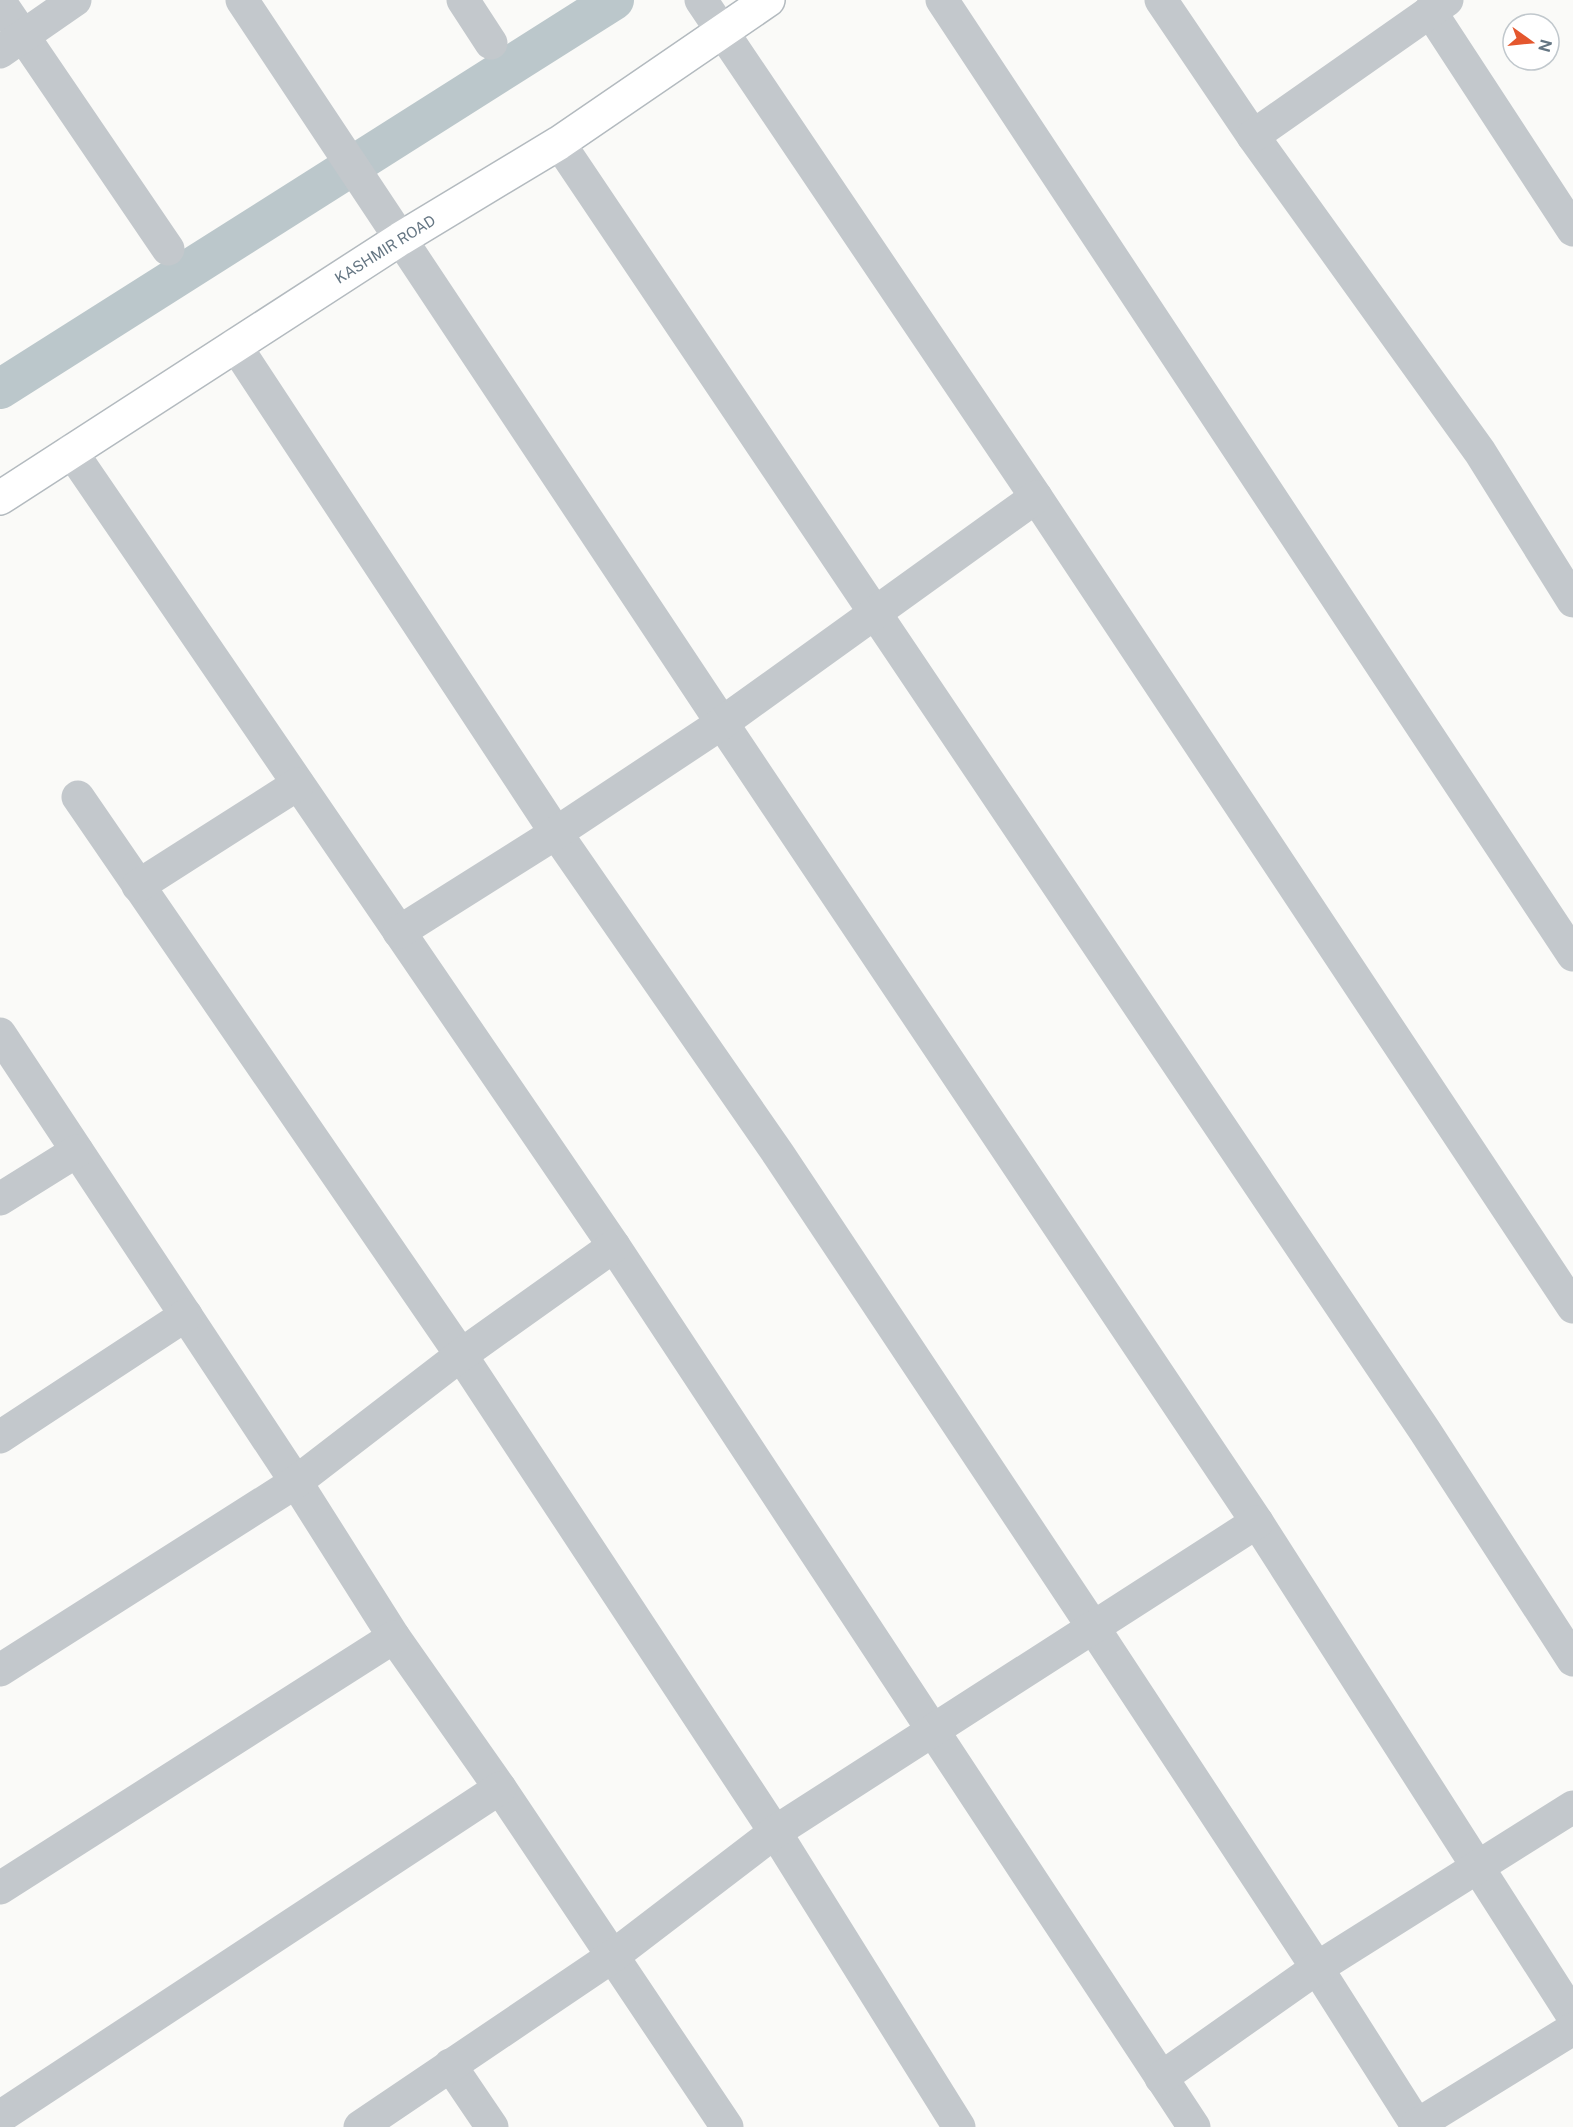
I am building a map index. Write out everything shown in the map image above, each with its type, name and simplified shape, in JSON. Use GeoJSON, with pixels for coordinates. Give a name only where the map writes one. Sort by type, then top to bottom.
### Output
{"type":"FeatureCollection","features":[{"type":"Feature","properties":{"kind":"main road","name":"KASHMIR ROAD"},"geometry":{"type":"LineString","coordinates":[[0,498],[399,237],[559,143],[720,29],[768,0]]}},
{"type":"Feature","properties":{"kind":"street"},"geometry":{"type":"LineString","coordinates":[[12,44],[75,0]]}},
{"type":"Feature","properties":{"kind":"street"},"geometry":{"type":"LineString","coordinates":[[242,0],[1257,1522],[1573,2016]]}},
{"type":"Feature","properties":{"kind":"street"},"geometry":{"type":"LineString","coordinates":[[463,0],[491,43]]}},
{"type":"Feature","properties":{"kind":"street"},"geometry":{"type":"LineString","coordinates":[[701,0],[1036,496],[1573,1307]]}},
{"type":"Feature","properties":{"kind":"street"},"geometry":{"type":"LineString","coordinates":[[942,0],[1573,955]]}},
{"type":"Feature","properties":{"kind":"street"},"geometry":{"type":"LineString","coordinates":[[1161,0],[1253,136],[1480,452],[1573,601]]}},
{"type":"Feature","properties":{"kind":"street"},"geometry":{"type":"LineString","coordinates":[[0,2],[12,44],[168,249]]}},
{"type":"Feature","properties":{"kind":"street"},"geometry":{"type":"LineString","coordinates":[[1253,136],[1439,6],[1573,230]]}},
{"type":"Feature","properties":{"kind":"street"},"geometry":{"type":"LineString","coordinates":[[559,143],[876,611],[1425,1431],[1573,1660]]}},
{"type":"Feature","properties":{"kind":"street"},"geometry":{"type":"LineString","coordinates":[[235,345],[556,833],[779,1155],[1093,1627],[1418,2126],[1573,2029]]}},
{"type":"Feature","properties":{"kind":"street"},"geometry":{"type":"LineString","coordinates":[[71,452],[614,1246],[1194,2127]]}},
{"type":"Feature","properties":{"kind":"street"},"geometry":{"type":"LineString","coordinates":[[399,932],[556,833],[722,723],[1036,496]]}},
{"type":"Feature","properties":{"kind":"street"},"geometry":{"type":"LineString","coordinates":[[138,886],[298,784]]}},
{"type":"Feature","properties":{"kind":"street"},"geometry":{"type":"LineString","coordinates":[[78,797],[461,1355],[775,1833],[959,2127]]}},
{"type":"Feature","properties":{"kind":"street"},"geometry":{"type":"LineString","coordinates":[[0,1034],[296,1482],[394,1637],[500,1788],[728,2127]]}},
{"type":"Feature","properties":{"kind":"street"},"geometry":{"type":"LineString","coordinates":[[0,1198],[77,1151]]}},
{"type":"Feature","properties":{"kind":"street"},"geometry":{"type":"LineString","coordinates":[[0,1670],[296,1482],[461,1355],[614,1246]]}},
{"type":"Feature","properties":{"kind":"street"},"geometry":{"type":"LineString","coordinates":[[0,1437],[186,1316]]}},
{"type":"Feature","properties":{"kind":"street"},"geometry":{"type":"LineString","coordinates":[[360,2127],[613,1956],[775,1833],[1257,1522]]}},
{"type":"Feature","properties":{"kind":"street"},"geometry":{"type":"LineString","coordinates":[[0,1888],[394,1637]]}},
{"type":"Feature","properties":{"kind":"street"},"geometry":{"type":"LineString","coordinates":[[0,2118],[500,1788]]}},
{"type":"Feature","properties":{"kind":"street"},"geometry":{"type":"LineString","coordinates":[[1161,2078],[1317,1968],[1573,1807]]}},
{"type":"Feature","properties":{"kind":"street"},"geometry":{"type":"LineString","coordinates":[[450,2065],[492,2127]]}},
{"type":"Feature","properties":{"kind":"waterway"},"geometry":{"type":"LineString","coordinates":[[0,389],[614,0]]}}]}
